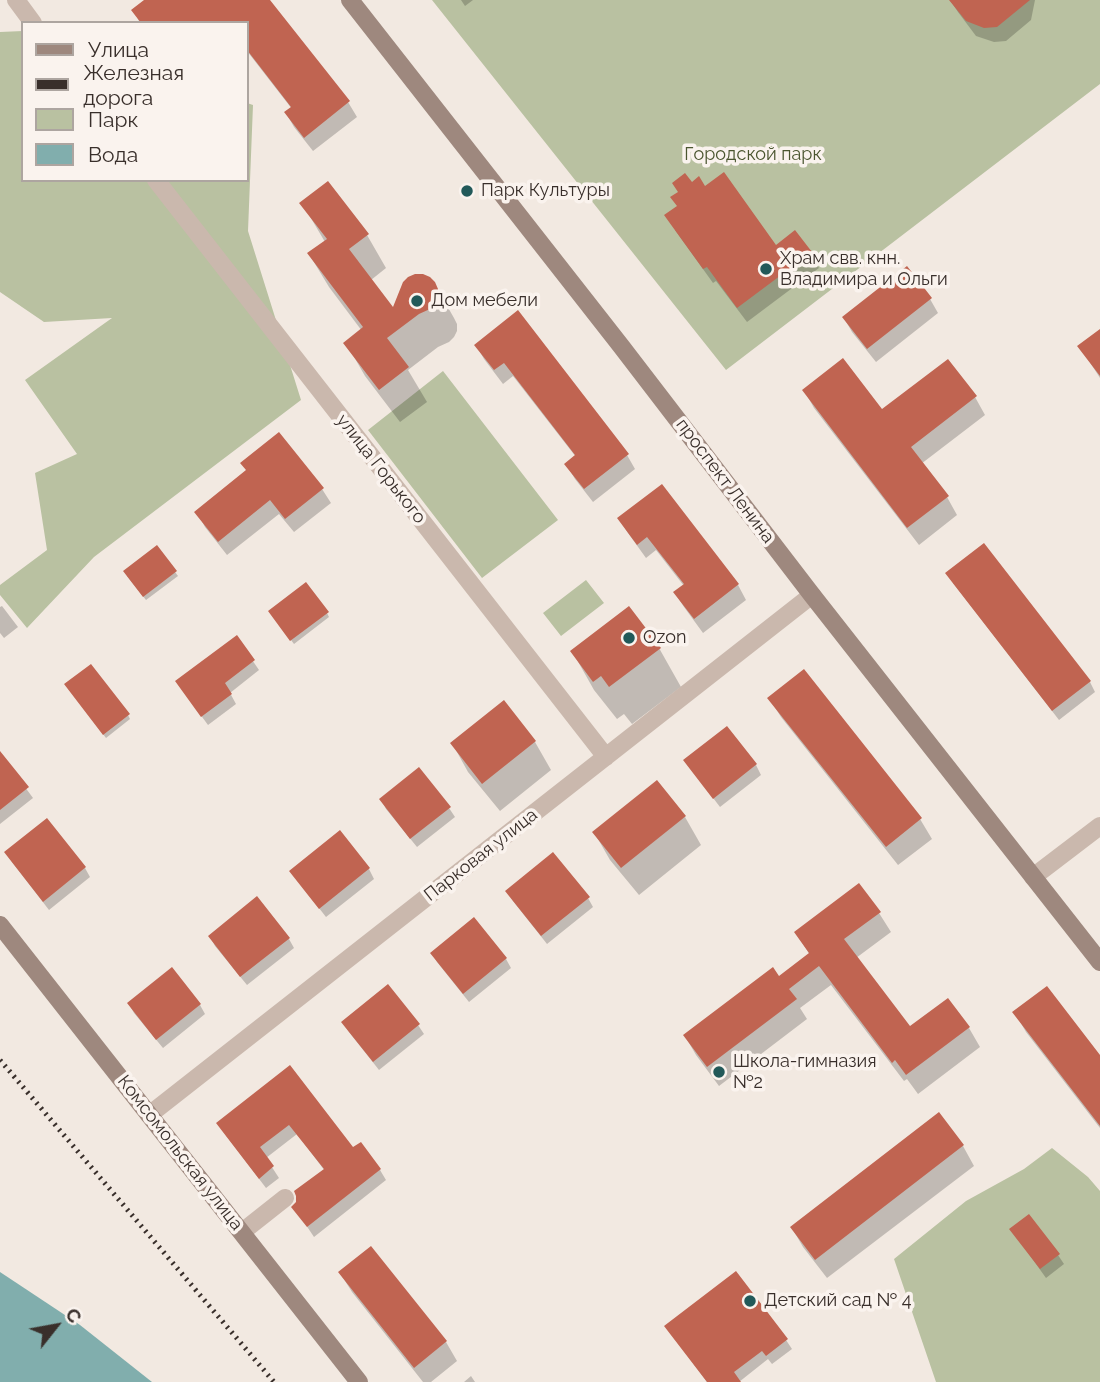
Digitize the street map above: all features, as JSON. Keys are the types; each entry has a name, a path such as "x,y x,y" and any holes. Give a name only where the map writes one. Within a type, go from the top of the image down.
{"main road":[{"name":"проспект Ленина","path":"350,0 1100,962"},
{"name":"Комсомольская улица","path":"0,925 359,1382"}],"street":[{"path":"16,0 32,21"},
{"name":"улица Горького","path":"158,182 606,757"},
{"name":"Парковая улица","path":"149,1115 812,595"},
{"path":"1033,877 1100,826"},
{"path":"242,1232 285,1198"}],"green space":[{"name":"Городской парк","path":"432,0 1100,0 1100,84 726,370"},
{"path":"21,31 21,182 248,182 248,103 253,105 248,231 301,400 94,557 27,628 0,595 0,585 47,550 35,473 77,454 25,380 112,318 44,322 0,292 0,32"},
{"path":"443,371 558,520 482,578 368,430"},
{"path":"586,580 604,603 561,636 543,613"},
{"path":"1052,1148 1088,1177 1100,1191 1100,1382 936,1382 894,1259 966,1201 1024,1169"}],"water":[{"path":"0,1272 80,1325 152,1382 0,1382"}],"building":[{"path":"144,0 270,0 350,101 304,138 284,112 291,107 248,51 248,21 139,21 131,10"},
{"path":"949,0 1030,0 997,27 984,28 966,21"},
{"path":"724,172 776,245 795,230 812,252 737,308 707,267 703,269 664,215 677,206 670,197 678,192 672,183 685,173 692,182 699,176 705,186"},
{"path":"328,181 369,234 349,249 393,307 403,282 415,274 430,277 438,289 436,304 387,338 409,367 379,390 343,343 363,327 307,253 327,239 299,203"},
{"path":"907,266 932,298 867,349 842,317"},
{"path":"518,310 629,454 584,489 564,464 575,455 504,363 494,370 474,345"},
{"path":"1100,329 1100,376 1077,346"},
{"path":"843,358 882,409 948,359 977,396 911,447 949,496 907,528 802,390"},
{"path":"279,432 324,488 285,519 270,500 218,542 194,512 246,470 240,463"},
{"path":"662,484 739,584 694,619 673,592 684,584 647,537 637,545 617,518"},
{"path":"984,543 1091,681 1052,711 945,573"},
{"path":"157,545 177,571 143,597 123,571"},
{"path":"306,582 329,612 290,641 268,611"},
{"path":"629,606 661,648 609,687 601,676 593,682 570,651"},
{"path":"237,635 255,660 225,683 232,694 201,717 175,681"},
{"path":"91,664 130,714 103,735 64,684"},
{"path":"804,669 922,818 886,847 767,698"},
{"path":"504,700 536,741 482,784 450,743"},
{"path":"727,726 757,764 713,799 683,760"},
{"path":"0,751 29,787 0,810"},
{"path":"419,767 451,807 410,839 379,799"},
{"path":"657,780 686,816 621,868 592,832"},
{"path":"47,818 86,867 43,902 4,852"},
{"path":"340,830 370,868 319,909 289,871"},
{"path":"553,852 590,897 541,936 505,891"},
{"path":"859,883 881,912 844,939 910,1026 948,998 970,1027 906,1075 895,1060 892,1063 819,966 789,989 797,999 707,1067 683,1035 773,967 779,976 809,953 794,932"},
{"path":"257,896 290,938 240,977 208,936"},
{"path":"474,917 507,958 463,994 430,953"},
{"path":"172,967 201,1004 156,1040 127,1003"},
{"path":"388,984 420,1024 373,1062 341,1022"},
{"path":"1047,986 1100,1055 1100,1126 1012,1012"},
{"path":"290,1065 353,1147 361,1142 381,1169 307,1227 291,1207 296,1202 294,1191 324,1169 289,1125 260,1147 274,1166 259,1179 216,1123"},
{"path":"939,1112 964,1145 815,1260 790,1227"},
{"path":"1029,1214 1060,1254 1040,1269 1009,1229"},
{"path":"371,1246 447,1341 414,1368 338,1272"},
{"path":"736,1271 788,1339 766,1356 762,1351 734,1372 741,1382 707,1382 664,1326"}],"railway":[{"path":"0,1060 274,1382"}],"place":[{"name":"Парк Культуры","path":"467,191"},
{"name":"Храм свв. кнн. Владимира и Ольги","path":"766,269"},
{"name":"Дом мебели","path":"417,301"},
{"name":"Ozon","path":"629,638"},
{"name":"Школа-гимназия №2","path":"719,1072"},
{"name":"Детский сад № 4","path":"750,1301"}]}
